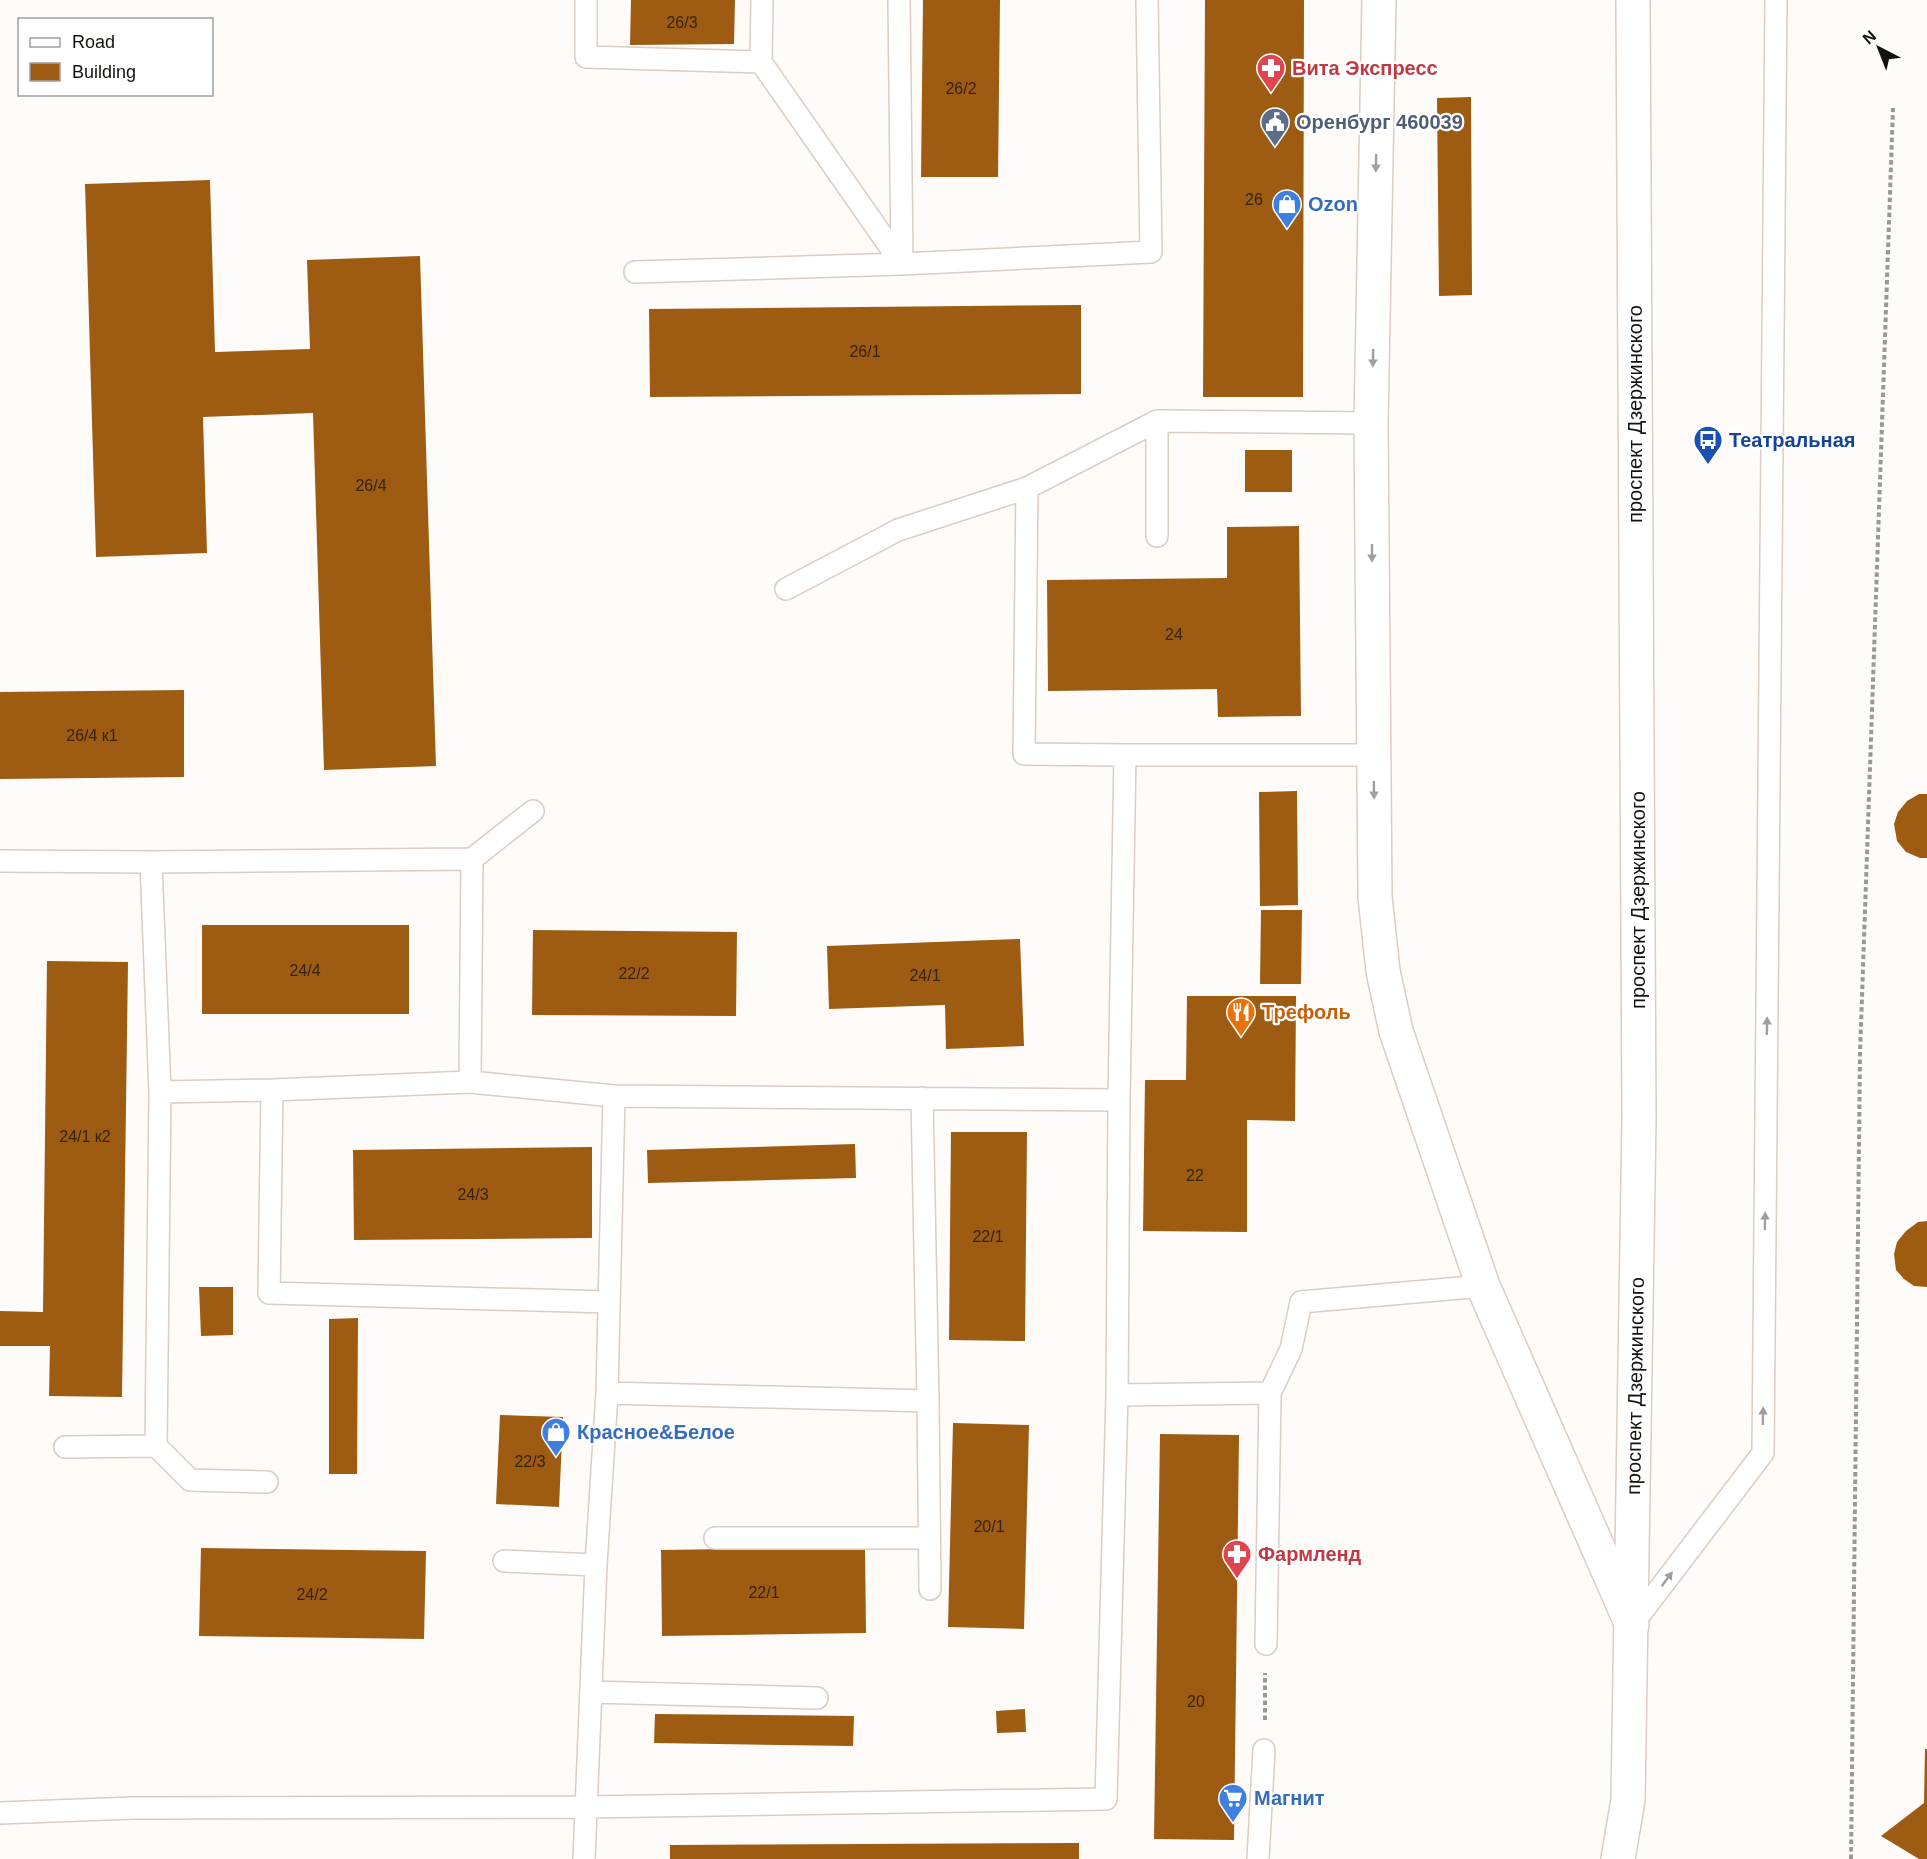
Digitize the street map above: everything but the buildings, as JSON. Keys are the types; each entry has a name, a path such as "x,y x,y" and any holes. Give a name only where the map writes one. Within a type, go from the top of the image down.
{"main road":[{"path":"1379,0 1371,423 1375,897 1383,971 1396,1031 1483,1286 1632,1625"},
{"name":"проспект Дзержинского","path":"1618,1859 1628,1800 1639,1119 1634,0"},
{"name":"проспект Дзержинского","path":"1628,1800 1639,1859"}],"lane":[{"path":"586,0 586,57 761,62"},
{"path":"762,0 761,62 902,264"},
{"path":"899,0 902,264"},
{"path":"635,272 902,264 1150,252 1147,0"},
{"path":"1632,1625 1763,1454 1776,0"},
{"path":"1157,421 1157,536"},
{"path":"786,590 898,530 1027,488 1157,421 1371,423"},
{"path":"1027,488 1024,754 1373,754"},
{"path":"0,1813 145,1808 586,1807 1106,1799 1117,1395 1125,755"},
{"path":"0,861 472,859 533,811"},
{"path":"470,1082 472,859"},
{"path":"151,862 160,1092 156,1446"},
{"path":"160,1092 470,1082 614,1096 1119,1100"},
{"path":"272,1090 269,1293 609,1302"},
{"path":"584,1859 596,1565 607,1393 614,1096"},
{"path":"922,1098 930,1589"},
{"path":"1266,1644 1270,1393 1291,1349 1301,1302 1483,1286"},
{"path":"607,1393 928,1401"},
{"path":"1117,1395 1270,1393"},
{"path":"65,1447 156,1446 190,1480 267,1482"},
{"path":"715,1538 928,1538"},
{"path":"504,1561 596,1565"},
{"path":"591,1692 817,1698"},
{"path":"1258,1859 1264,1750"}],"path":[{"path":"1851,1859 1860,1054 1893,108"},
{"path":"1264,1750 1266,1644"}],"place":[{"name":"Вита Экспресс","path":"1271,94"},
{"name":"Оренбург 460039","path":"1275,148"},
{"name":"Ozon","path":"1287,230"},
{"name":"Театральная","path":"1708,466"},
{"name":"Трефоль","path":"1241,1038"},
{"name":"Красное&Белое","path":"556,1458"},
{"name":"Фармленд","path":"1237,1580"},
{"name":"Магнит","path":"1233,1824"}]}
